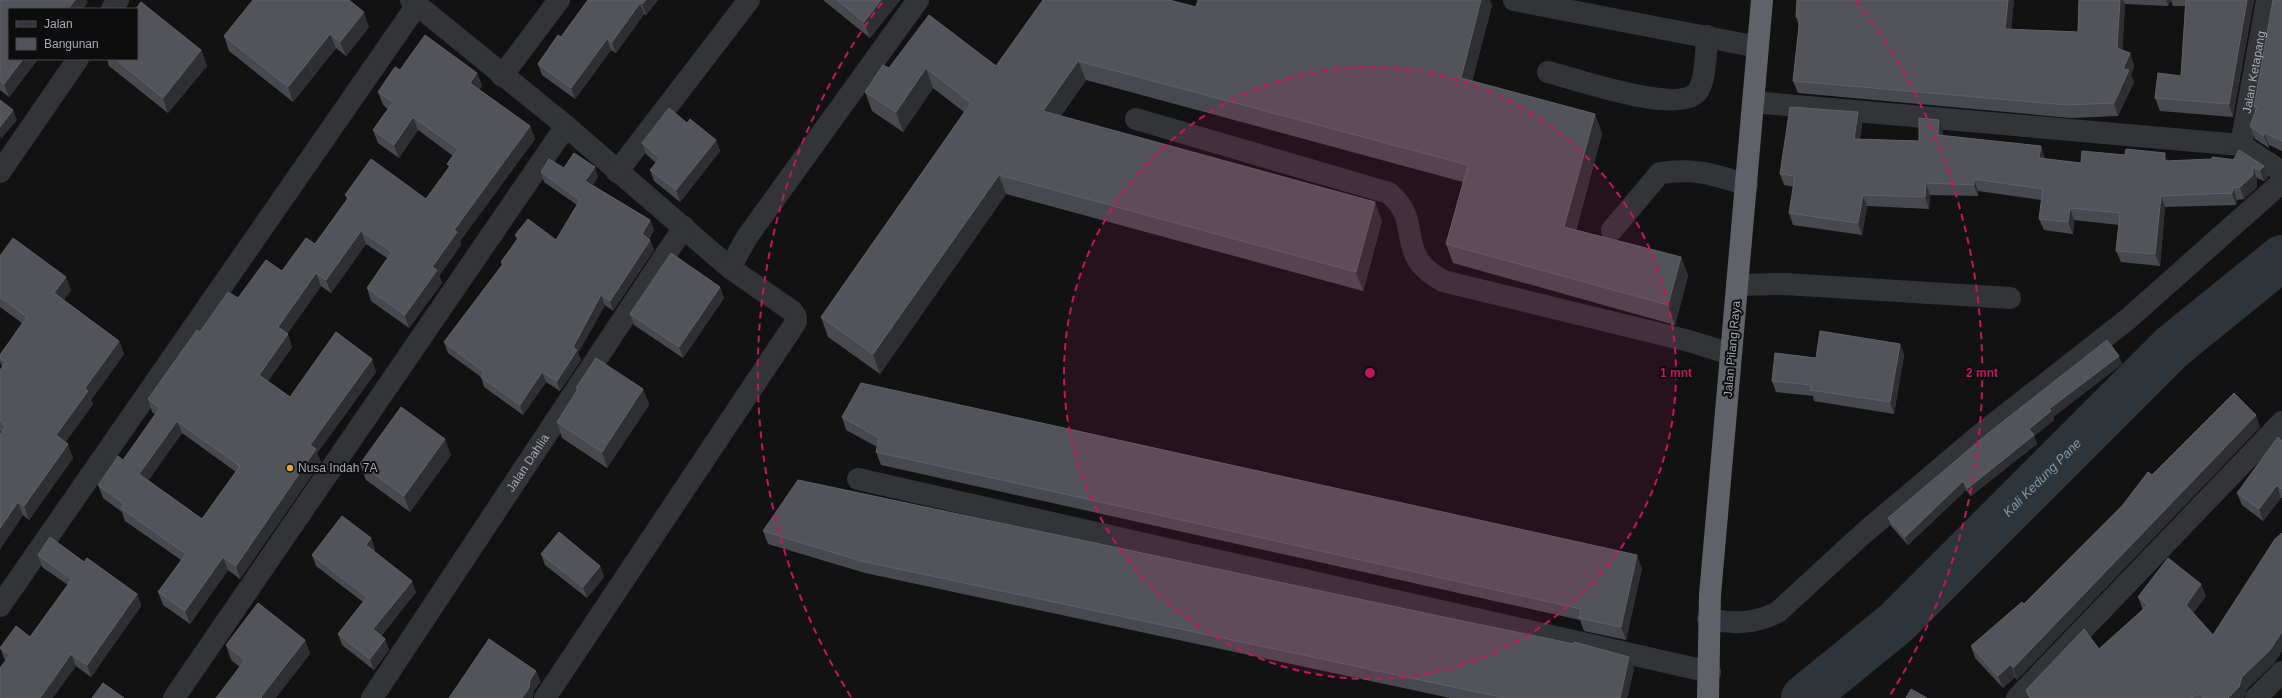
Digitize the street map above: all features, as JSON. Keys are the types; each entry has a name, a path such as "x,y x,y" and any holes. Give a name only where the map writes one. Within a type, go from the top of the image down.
{"highway":[{"name":"Jalan Pilang Raya","path":"1708,698 1710,672 1708,619 1762,0"}],"street":[{"path":"502,76 559,0"},
{"path":"617,172 749,0"},
{"path":"730,268 747,237 918,0"},
{"path":"1514,0 1758,47"},
{"name":"Jalan Ketapang","path":"2241,144 2267,0"},
{"path":"0,606 414,3 502,76 566,126 617,172 684,227 730,268 792,311 796,317 796,322 545,698"},
{"path":"1548,72 1647,98 1669,101 1684,100 1697,93 1703,81 1707,36"},
{"path":"0,172 77,60"},
{"path":"1753,102 2241,144 2282,172"},
{"path":"1136,119 1388,193 1399,203 1406,215 1417,258 1426,270 1443,281 1689,341 1731,354"},
{"path":"174,698 566,126"},
{"path":"1612,230 1660,173 1684,170 1708,172 1746,185"},
{"path":"1708,619 1730,623 1748,623 1764,619 1778,612 1865,532 1981,434 2128,319 2282,182"},
{"name":"Jalan Dahlia","path":"372,698 684,227"},
{"path":"1737,284 1784,284 2010,298"},
{"path":"2016,698 2282,422"},
{"path":"858,479 1710,672"},
{"path":"2256,698 2282,672"}],"building":[{"path":"0,0 75,0 69,8 8,8 8,60 22,60 4,84 0,81"},
{"path":"253,0 349,0 364,12 340,42 330,34 288,87 224,36"},
{"path":"588,0 646,0 642,4 640,3 612,42 607,39 571,88 538,64 558,35 561,37"},
{"path":"837,0 881,0 864,22"},
{"path":"1043,0 1169,0 1196,7 1198,0 1481,0 1461,78 1595,114 1564,227 1681,257 1668,305 1446,244 1468,165 1078,61 1043,111 1375,202 1356,272 999,175 873,354 821,317 971,103 926,68 896,112 865,92 883,65 889,68 929,15 996,66"},
{"path":"1797,0 2008,0 2005,29 2078,32 2079,0 2120,0 2117,48 2130,53 2123,69 2129,70 2114,103 2067,105 1793,81 1800,17 1796,17"},
{"path":"2186,0 2247,0 2229,104 2155,98 2158,73 2181,76"},
{"path":"2273,0 2282,0 2282,141 2264,132 2264,136 2250,126 2257,107 2254,107"},
{"path":"141,2 201,50 163,98 116,60 138,60 138,8 137,8"},
{"path":"425,35 477,73 470,83 530,126 454,230 457,232 432,267 437,270 405,315 367,288 392,252 361,231 326,280 316,273 278,327 288,334 259,375 290,397 336,332 372,359 310,445 316,449 236,566 223,557 185,611 158,592 186,554 121,508 124,504 98,485 118,456 123,460 160,408 148,399 197,330 200,332 228,292 238,298 266,260 282,271 306,238 315,244 349,197 345,195 371,159 426,199 450,166 447,164 458,149 413,117 394,145 373,130 393,102 378,92 395,67 400,70","holes":["177,421 240,466 202,519 139,474"]},
{"path":"0,100 13,110 0,127"},
{"path":"1790,107 1858,112 1854,139 1919,141 1919,118 1939,120 1938,135 2041,146 2039,158 2081,163 2082,151 2125,155 2126,149 2165,153 2164,161 2212,159 2212,157 2237,160 2234,159 2239,150 2264,166 2260,170 2252,167 2253,175 2240,187 2233,188 2232,193 2161,196 2155,254 2116,251 2120,213 2070,208 2068,222 2039,219 2043,189 1974,179 1974,185 1926,183 1925,197 1863,195 1858,223 1789,213 1795,176 1780,174"},
{"path":"669,108 687,123 690,119 716,140 676,190 650,170 660,158 642,143"},
{"path":"574,153 595,167 585,181 650,220 642,234 650,240 610,301 601,295 573,347 577,350 557,381 542,372 520,405 481,377 484,372 444,342 503,264 501,262 519,237 515,235 528,219 556,240 580,200 541,172 549,159 564,168"},
{"path":"13,238 66,277 54,293 119,341 85,388 88,391 56,435 68,444 24,506 18,502 0,528 0,434 6,426 0,421 0,370 6,362 0,358 0,355 27,317 0,297 0,256"},
{"path":"671,253 720,287 679,347 630,314"},
{"path":"1820,331 1900,344 1890,402 1810,390 1811,385 1772,381 1775,353 1816,358"},
{"path":"2107,340 2119,356 2049,409 2051,411 2029,429 2034,435 1968,488 1963,481 1905,537 1888,518 1986,435"},
{"path":"596,358 643,389 602,452 557,422 578,389 576,388"},
{"path":"861,383 1637,555 1621,627 1579,618 1581,609 876,452 879,438 842,417"},
{"path":"2234,393 2256,415 2013,668 2011,664 1998,676 1971,646 2022,602 2024,604 2122,506 2148,472 2152,475"},
{"path":"401,407 445,439 404,496 360,464"},
{"path":"2278,437 2282,441 2282,489 2277,485 2259,509 2237,493"},
{"path":"798,480 1439,616 1574,644 1574,642 1629,657 1620,698 1505,698 861,561 763,531"},
{"path":"342,516 371,538 366,545 412,581 373,629 385,639 370,659 338,634 367,597 312,555"},
{"path":"559,532 600,566 583,587 541,554"},
{"path":"2282,533 2282,632 2270,650 2242,677 2239,687 2228,698 2203,698 2200,694 2190,698 2030,698 2026,690 2084,629 2099,649 2148,605 2138,597 2168,558 2201,584 2186,605 2213,635 2275,539"},
{"path":"50,537 84,562 87,558 137,594 87,665 71,654 40,698 0,698 0,668 10,655 0,648 16,626 30,637 72,579 38,555"},
{"path":"258,603 305,640 261,697 262,698 216,698 245,660 226,645"},
{"path":"489,639 536,671 530,680 529,688 522,698 449,698"},
{"path":"103,683 124,698 92,698"},
{"path":"1911,689 1927,698 1906,698"}],"waterway":[{"name":"Kali Kedung Pane","path":"1804,698 1897,622 2172,347 2282,258"}],"place":[{"name":"Nusa Indah 7A","path":"290,468"}]}
